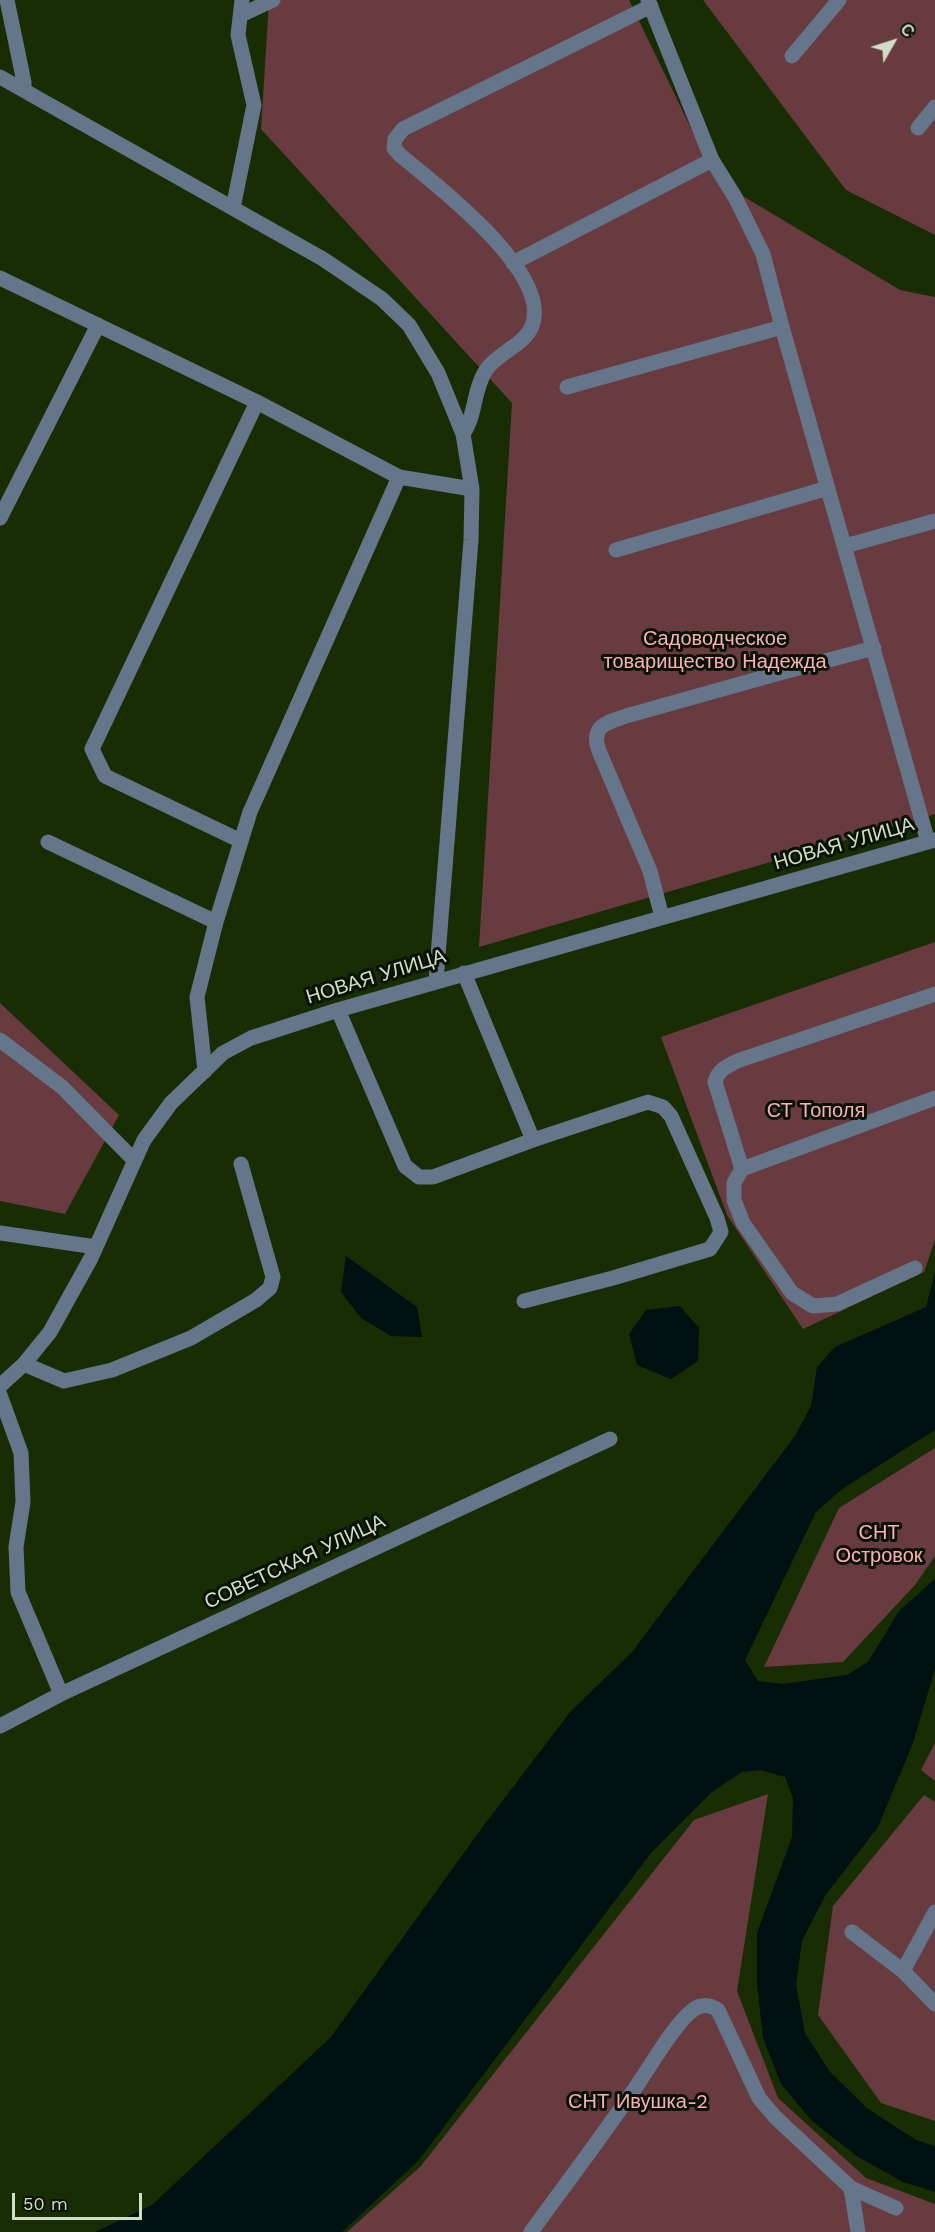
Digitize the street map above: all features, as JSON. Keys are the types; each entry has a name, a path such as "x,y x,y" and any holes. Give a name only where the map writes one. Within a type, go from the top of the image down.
{"street":[{"path":"7,0 24,90"},
{"path":"233,208 254,105 238,35 242,8 273,0"},
{"path":"792,56 838,0"},
{"path":"462,434 471,415 477,385 495,358 521,340 532,325 534,303 528,286 513,263 476,219 400,155 394,148 395,140 403,129 650,3 712,160 735,197 763,254 874,648 932,841"},
{"path":"0,77 323,259 382,299 409,325 438,373 462,434 472,489 471,540 436,981"},
{"path":"918,128 935,107"},
{"path":"513,263 712,160"},
{"path":"0,278 257,402 399,477 472,489"},
{"path":"0,518 98,325"},
{"path":"567,387 782,327"},
{"path":"241,841 105,776 92,749 257,402"},
{"path":"204,1071 196,997 216,922 250,812 399,477"},
{"path":"616,550 828,488"},
{"path":"845,546 935,521"},
{"path":"662,917 650,871 598,751 595,740 598,730 608,722 626,716 874,648"},
{"name":"НОВАЯ УЛИЦА","path":"0,1386 24,1364 50,1332 96,1247 144,1140 171,1103 223,1053 251,1038 338,1010 932,841"},
{"path":"48,842 216,922"},
{"path":"464,973 533,1140"},
{"path":"742,1169 715,1082 717,1074 737,1061 935,994"},
{"path":"338,1010 405,1166 419,1177 433,1177 533,1140 648,1102 663,1107 671,1116 717,1218 721,1232 710,1249 614,1278 524,1301"},
{"path":"0,1040 62,1087 134,1160"},
{"path":"915,1268 837,1304 813,1306 792,1293 743,1223 734,1200 734,1183 742,1169 935,1098"},
{"path":"24,1364 64,1381 112,1370 190,1338 256,1300 270,1288 273,1277 242,1164"},
{"path":"0,1233 96,1247"},
{"path":"0,1395 21,1453 23,1502 16,1547 18,1592 61,1694"},
{"name":"СОВЕТСКАЯ УЛИЦА","path":"0,1726 61,1694 610,1439"},
{"path":"903,1971 935,1912"},
{"path":"852,1932 903,1971 935,2004"},
{"path":"531,2232 677,2027 693,2010 703,2005 713,2006 718,2010 759,2098 775,2117 851,2188 896,2208"},
{"path":"851,2188 858,2232"}],"green space":[{"name":"Садоводческое товарищество Надежда","path":"269,0 629,0 716,180 900,290 935,297 935,814 479,947 512,403 261,129"},
{"path":"703,0 935,0 935,235 846,190"},
{"name":"СТ Тополя","path":"935,942 935,1240 924,1272 803,1329 727,1215 661,1037"},
{"path":"0,1003 119,1115 65,1214 0,1201"},
{"name":"СНТ Островок","path":"935,1448 935,1556 915,1585 843,1662 764,1667 839,1508"},
{"path":"935,1743 935,1781 921,1770"},
{"name":"СНТ Ивушка-2","path":"768,1794 737,1991 778,2098 866,2178 935,2204 935,2232 347,2232 420,2167 694,1820"},
{"path":"924,1795 935,1802 935,2121 881,2103 818,2015 833,1906"}],"shaded area":[{"path":"346,1256 417,1307 422,1337 391,1336 361,1318 341,1292"},
{"path":"935,1272 935,1430 842,1489 816,1512 745,1660 758,1681 782,1684 847,1675 868,1662 899,1611 935,1579 935,1669 913,1743 878,1827 825,1896 802,1941 796,1985 805,2033 830,2072 868,2109 916,2140 935,2146 935,2192 903,2182 858,2157 812,2121 781,2084 763,2038 757,1984 757,1933 792,1837 793,1799 785,1777 760,1770 742,1772 712,1792 651,1853 418,2161 342,2232 95,2232 152,2205 331,2037 484,1825 571,1711 632,1652 795,1436 811,1406 817,1367 835,1347 926,1307"},
{"path":"680,1306 699,1328 698,1361 671,1379 637,1365 629,1334 646,1310"}]}
